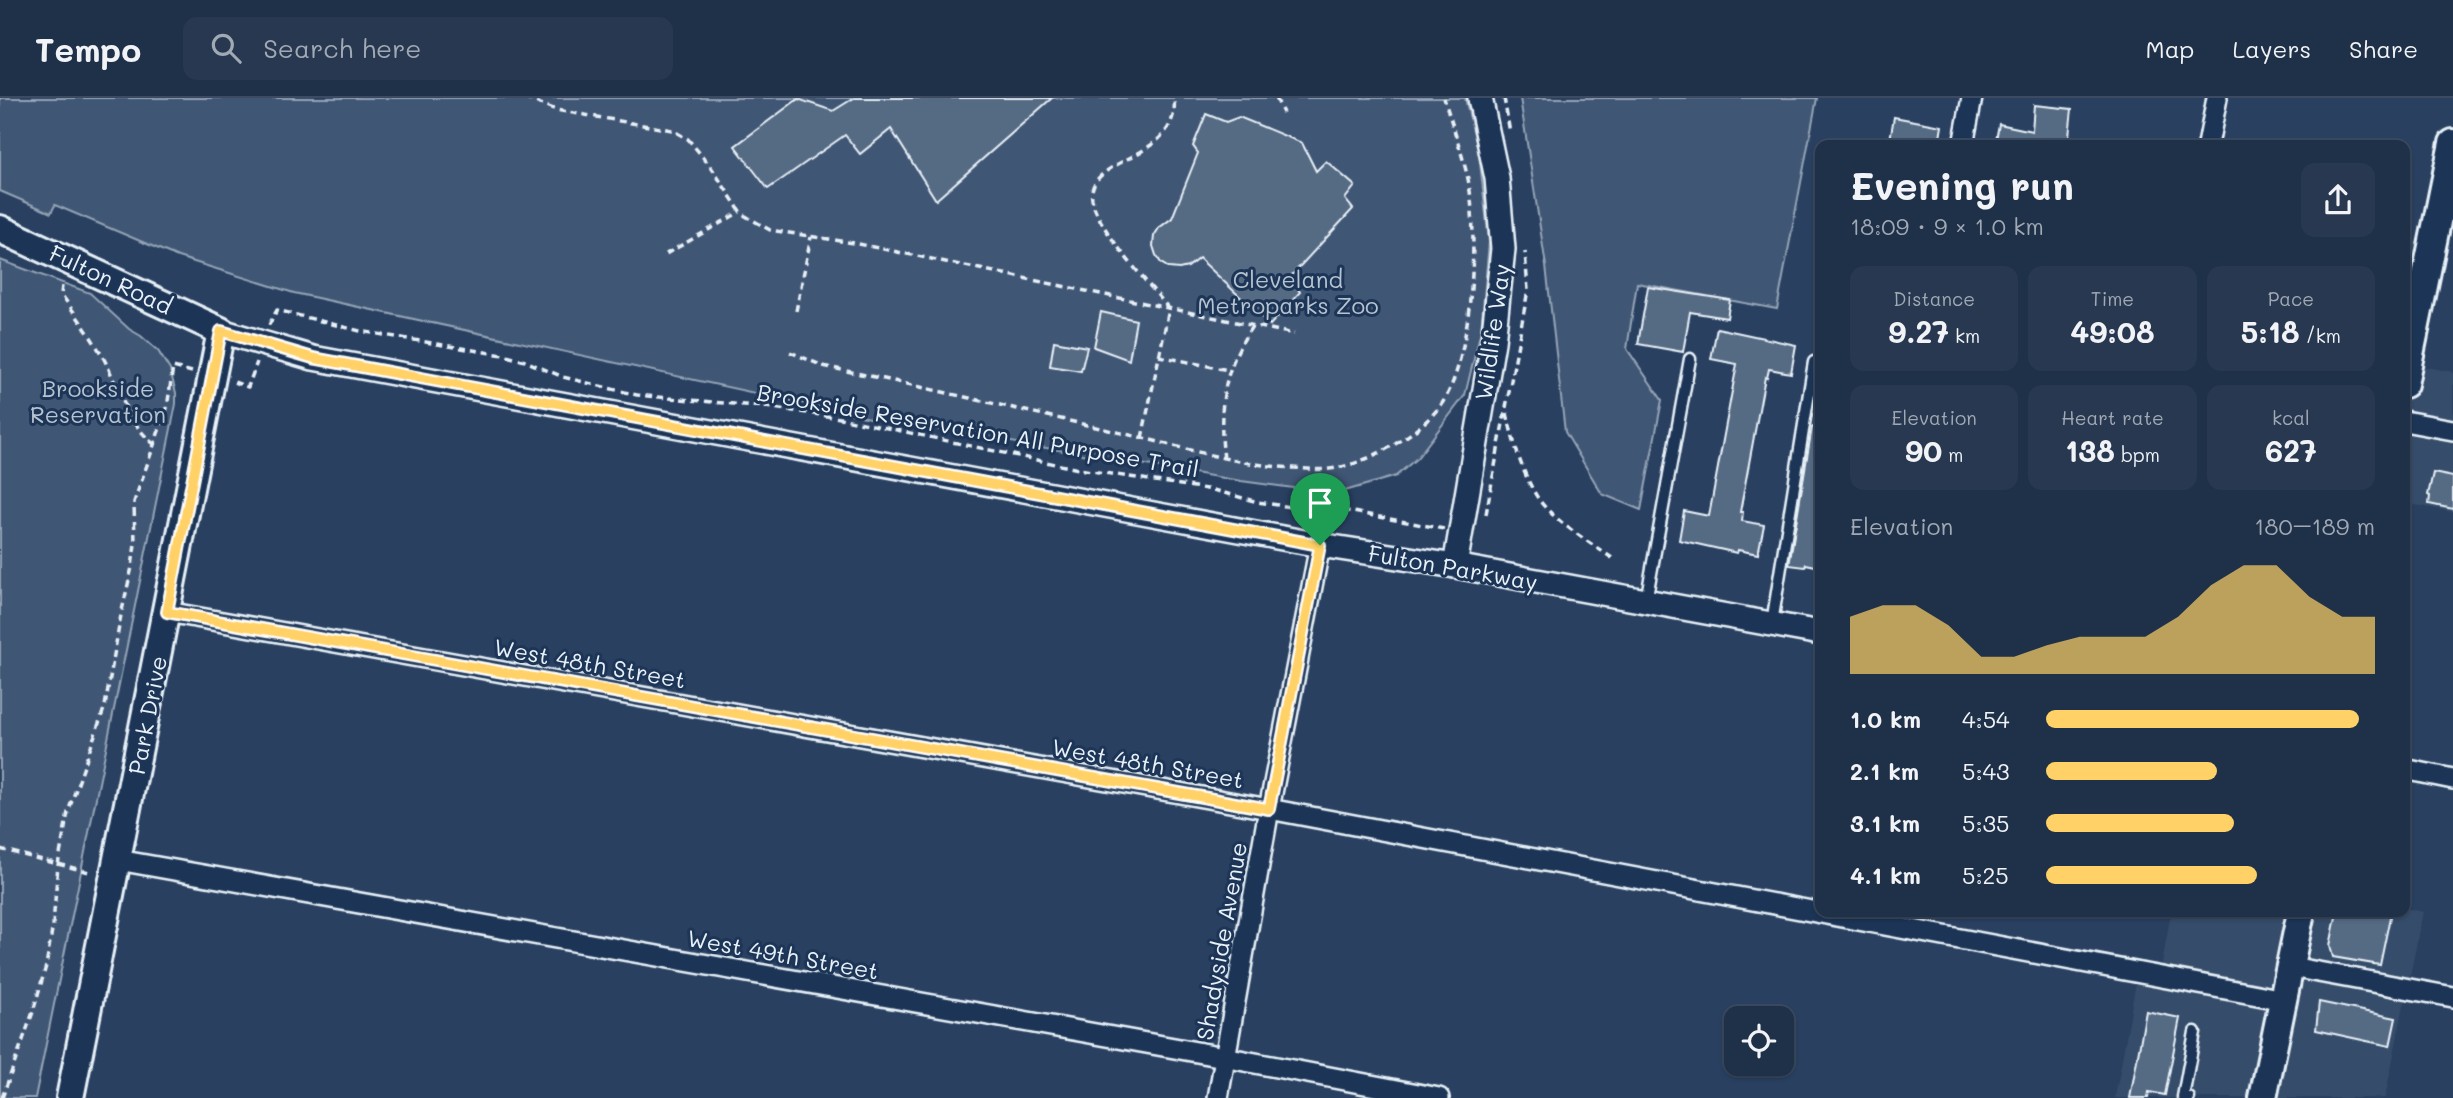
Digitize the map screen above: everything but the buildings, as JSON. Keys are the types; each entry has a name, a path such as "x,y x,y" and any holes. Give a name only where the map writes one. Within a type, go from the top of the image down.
{"main road":[{"path":"2410,344 2419,285 2453,143"},
{"name":"Fulton Road","path":"0,229 221,331"},
{"name":"Park Drive","path":"70,1098 221,331"},
{"path":"2263,1098 2300,917"}],"street":[{"name":"Wildlife Way","path":"1455,566 1493,342 1503,249 1497,178 1480,98"},
{"path":"1964,140 1972,98"},
{"path":"2209,140 2217,98"},
{"name":"Fulton Parkway","path":"221,331 313,358 1320,545 1455,566 1815,632"},
{"path":"2410,422 2453,430"},
{"name":"Shadyside Avenue","path":"1218,1098 1269,809 1320,545"},
{"name":"West 48th Street","path":"167,612 1269,809 1815,912"},
{"path":"2410,770 2453,779"},
{"name":"West 49th Street","path":"118,860 1225,1057 1439,1098"},
{"name":"West 48th Street","path":"1843,917 2284,1000"},
{"path":"2291,967 2453,997"}],"lane":[{"path":"1646,601 1690,359"},
{"path":"1772,624 1814,362"},
{"path":"2189,1098 2183,1097 2195,1032"}],"path":[{"path":"525,98 556,110 673,130 688,139 711,167 740,212 770,230 1294,334"},
{"path":"1169,309 1104,227 1092,197 1095,184 1104,172 1159,141 1171,125 1174,98"},
{"path":"1276,98 1283,113"},
{"path":"790,352 823,366 1224,459 1269,467 1336,468 1359,461 1395,444 1425,423 1441,404 1452,383 1463,346 1472,280 1473,245 1468,181 1444,98"},
{"path":"666,254 740,212"},
{"path":"796,311 811,237"},
{"path":"62,286 61,294 103,359 139,432 154,443"},
{"path":"1142,438 1169,309"},
{"name":"Brookside Reservation All Purpose Trail","path":"270,323 277,310 360,331 503,355 563,377 637,395 766,407 840,418 1079,469 1201,488 1258,502 1297,508 1342,510 1443,528"},
{"path":"1224,459 1221,409 1228,370 1238,346 1253,325"},
{"path":"1159,356 1228,370"},
{"path":"2,1098 33,1012 46,966 58,865 68,812 105,706 132,567 135,544 134,502 167,408 173,367"},
{"path":"239,383 248,387 253,371"},
{"path":"1506,410 1514,446 1537,497 1565,525 1612,558"},
{"path":"0,849 94,873"}],"shaded area":[{"path":"2410,291 2430,295 2416,365 2453,372 2453,512 2410,504"},
{"path":"2410,909 2423,912 2385,1098 2115,1098 2137,977 2159,981 2170,917 2410,917"}],"green space":[{"name":"Cleveland Metroparks Zoo","path":"0,98 1465,98 1479,154 1489,242 1481,330 1465,395 1417,458 1396,476 1345,491 1316,491 1241,481 870,418 294,293 178,257 55,205 51,213 0,191"},
{"path":"1520,98 1817,98 1777,309 1637,283 1627,349 1662,400 1641,510 1602,494 1565,432 1546,266"},
{"name":"Brookside Reservation","path":"0,260 90,293 158,351 170,370 176,393 176,404 35,1098 0,1098"}],"route":[{"path":"221,331 313,358 1320,545 1269,809 167,612 221,331"}]}
